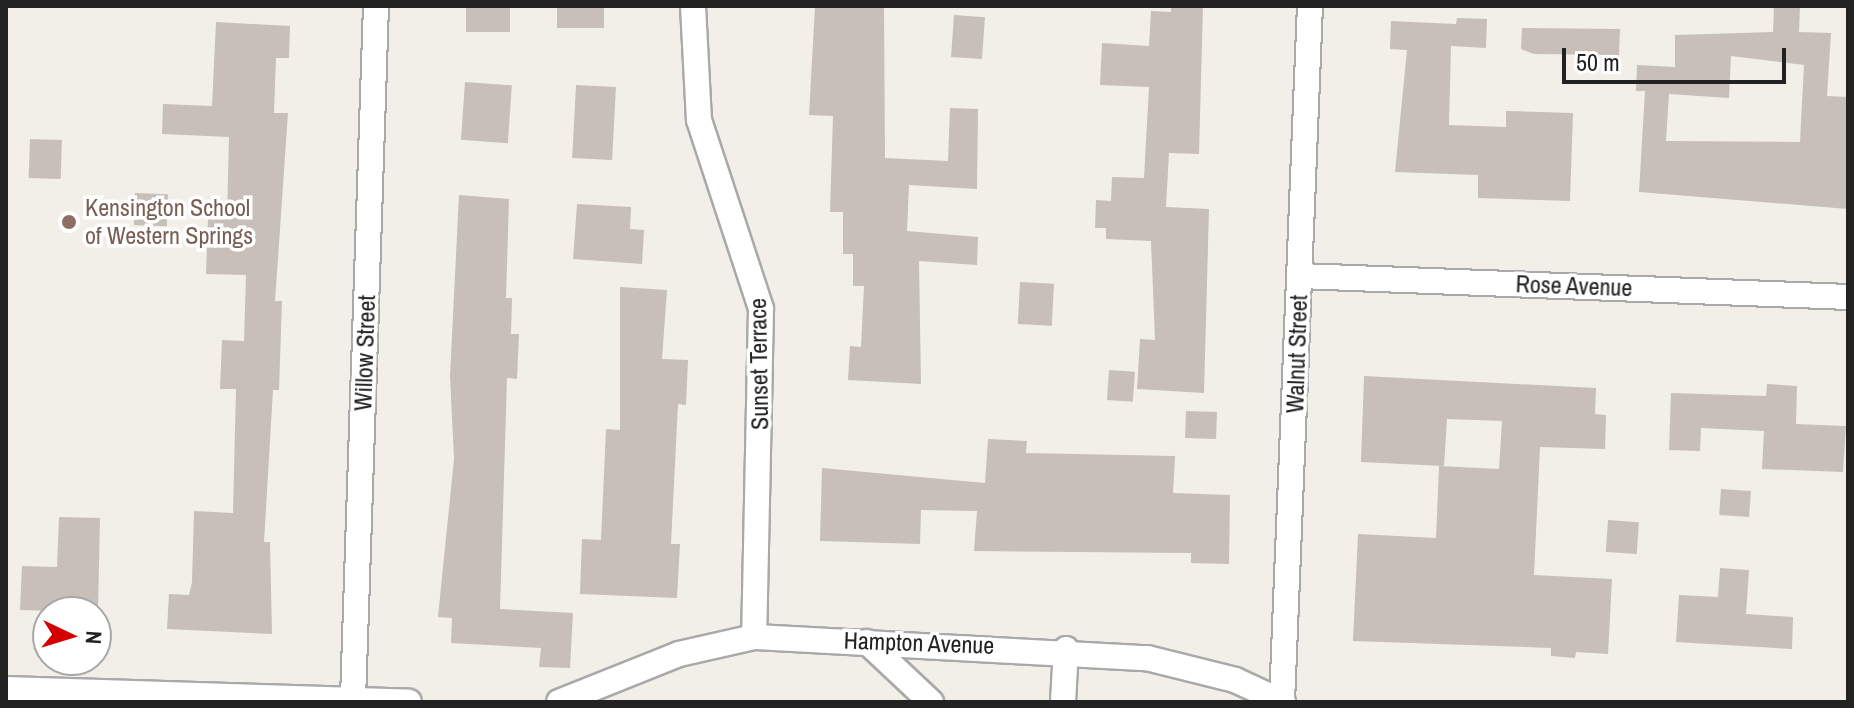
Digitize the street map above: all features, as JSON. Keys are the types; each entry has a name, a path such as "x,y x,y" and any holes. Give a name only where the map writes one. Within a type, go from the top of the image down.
{"street":[{"name":"Willow Street","path":"353,699 376,6"},
{"name":"Sunset Terrace","path":"693,6 699,120 761,309 754,637"},
{"name":"Walnut Street","path":"1283,702 1310,6"},
{"name":"Rose Avenue","path":"1300,276 1848,297"},
{"name":"Hampton Avenue","path":"559,702 618,674 754,637 1066,649 1199,670 1283,702"},
{"path":"867,642 931,702"},
{"path":"1063,702 1066,649"},
{"path":"6,689 409,702"}],"building":[{"path":"466,6 510,6 510,32 466,32"},
{"path":"557,6 604,6 604,28 557,28"},
{"path":"815,6 884,6 885,158 948,161 950,108 978,109 977,189 909,185 907,231 978,237 977,265 919,261 921,384 848,380 850,346 861,347 864,286 853,286 853,254 843,254 843,212 830,212 833,116 809,115"},
{"path":"1171,6 1203,6 1199,154 1169,153 1166,207 1209,209 1204,393 1137,389 1140,339 1155,340 1151,241 1106,239 1106,228 1095,228 1096,200 1111,201 1112,177 1144,178 1149,87 1100,85 1102,43 1149,46 1151,11 1171,12"},
{"path":"1774,6 1800,6 1799,32 1831,33 1827,96 1848,97 1848,209 1639,192 1645,91 1636,91 1637,65 1675,67 1675,35 1773,32","holes":["1731,56 1804,65 1800,142 1666,141 1669,94 1729,98"]},
{"path":"954,15 985,17 982,59 951,57"},
{"path":"1457,18 1487,19 1486,48 1451,46 1449,125 1506,127 1506,111 1573,113 1570,201 1478,198 1478,175 1395,172 1407,50 1390,49 1391,21 1456,24"},
{"path":"216,22 290,26 289,58 276,58 274,113 288,113 275,301 282,301 279,390 273,390 264,542 270,542 272,634 167,629 169,594 189,595 192,582 194,511 233,513 236,389 220,389 222,340 244,341 246,275 206,274 208,217 227,218 229,137 162,134 163,104 212,106"},
{"path":"1522,28 1620,29 1619,55 1534,54 1521,49"},
{"path":"465,82 512,85 508,143 461,140"},
{"path":"576,85 616,87 612,160 572,158"},
{"path":"30,139 62,140 61,179 29,178"},
{"path":"135,193 168,194 167,226 134,225"},
{"path":"459,195 509,199 506,298 512,298 511,334 519,334 517,379 507,378 500,609 573,613 570,668 539,667 541,648 451,643 452,618 438,617 454,459 450,376"},
{"path":"577,204 631,207 630,229 644,230 642,264 573,259"},
{"path":"1020,282 1054,284 1052,326 1018,324"},
{"path":"620,287 667,290 662,359 688,360 686,405 678,404 671,544 680,544 677,598 580,594 582,539 601,540 606,429 620,430"},
{"path":"1109,370 1135,372 1133,402 1107,400"},
{"path":"1364,376 1596,388 1595,414 1606,415 1605,449 1540,447 1534,575 1612,579 1608,654 1576,652 1575,658 1551,656 1551,648 1353,641 1358,534 1436,538 1439,466 1499,469 1502,421 1447,419 1444,466 1361,462"},
{"path":"1767,384 1797,386 1796,424 1846,426 1843,472 1762,469 1764,431 1701,428 1700,451 1669,450 1671,393 1766,396"},
{"path":"1186,411 1217,412 1216,439 1185,438"},
{"path":"988,439 1027,441 1026,453 1175,456 1173,493 1230,495 1229,564 1191,563 1191,553 974,551 977,511 921,510 920,544 820,541 822,468 985,483"},
{"path":"1721,489 1751,491 1749,517 1719,515"},
{"path":"59,517 100,518 98,596 32,596 32,610 20,610 22,566 57,567"},
{"path":"1608,520 1639,522 1637,554 1606,552"},
{"path":"1720,568 1749,570 1746,614 1793,617 1792,649 1676,642 1679,595 1718,597"}],"place":[{"name":"Kensington School of Western Springs","path":"69,222"}]}
